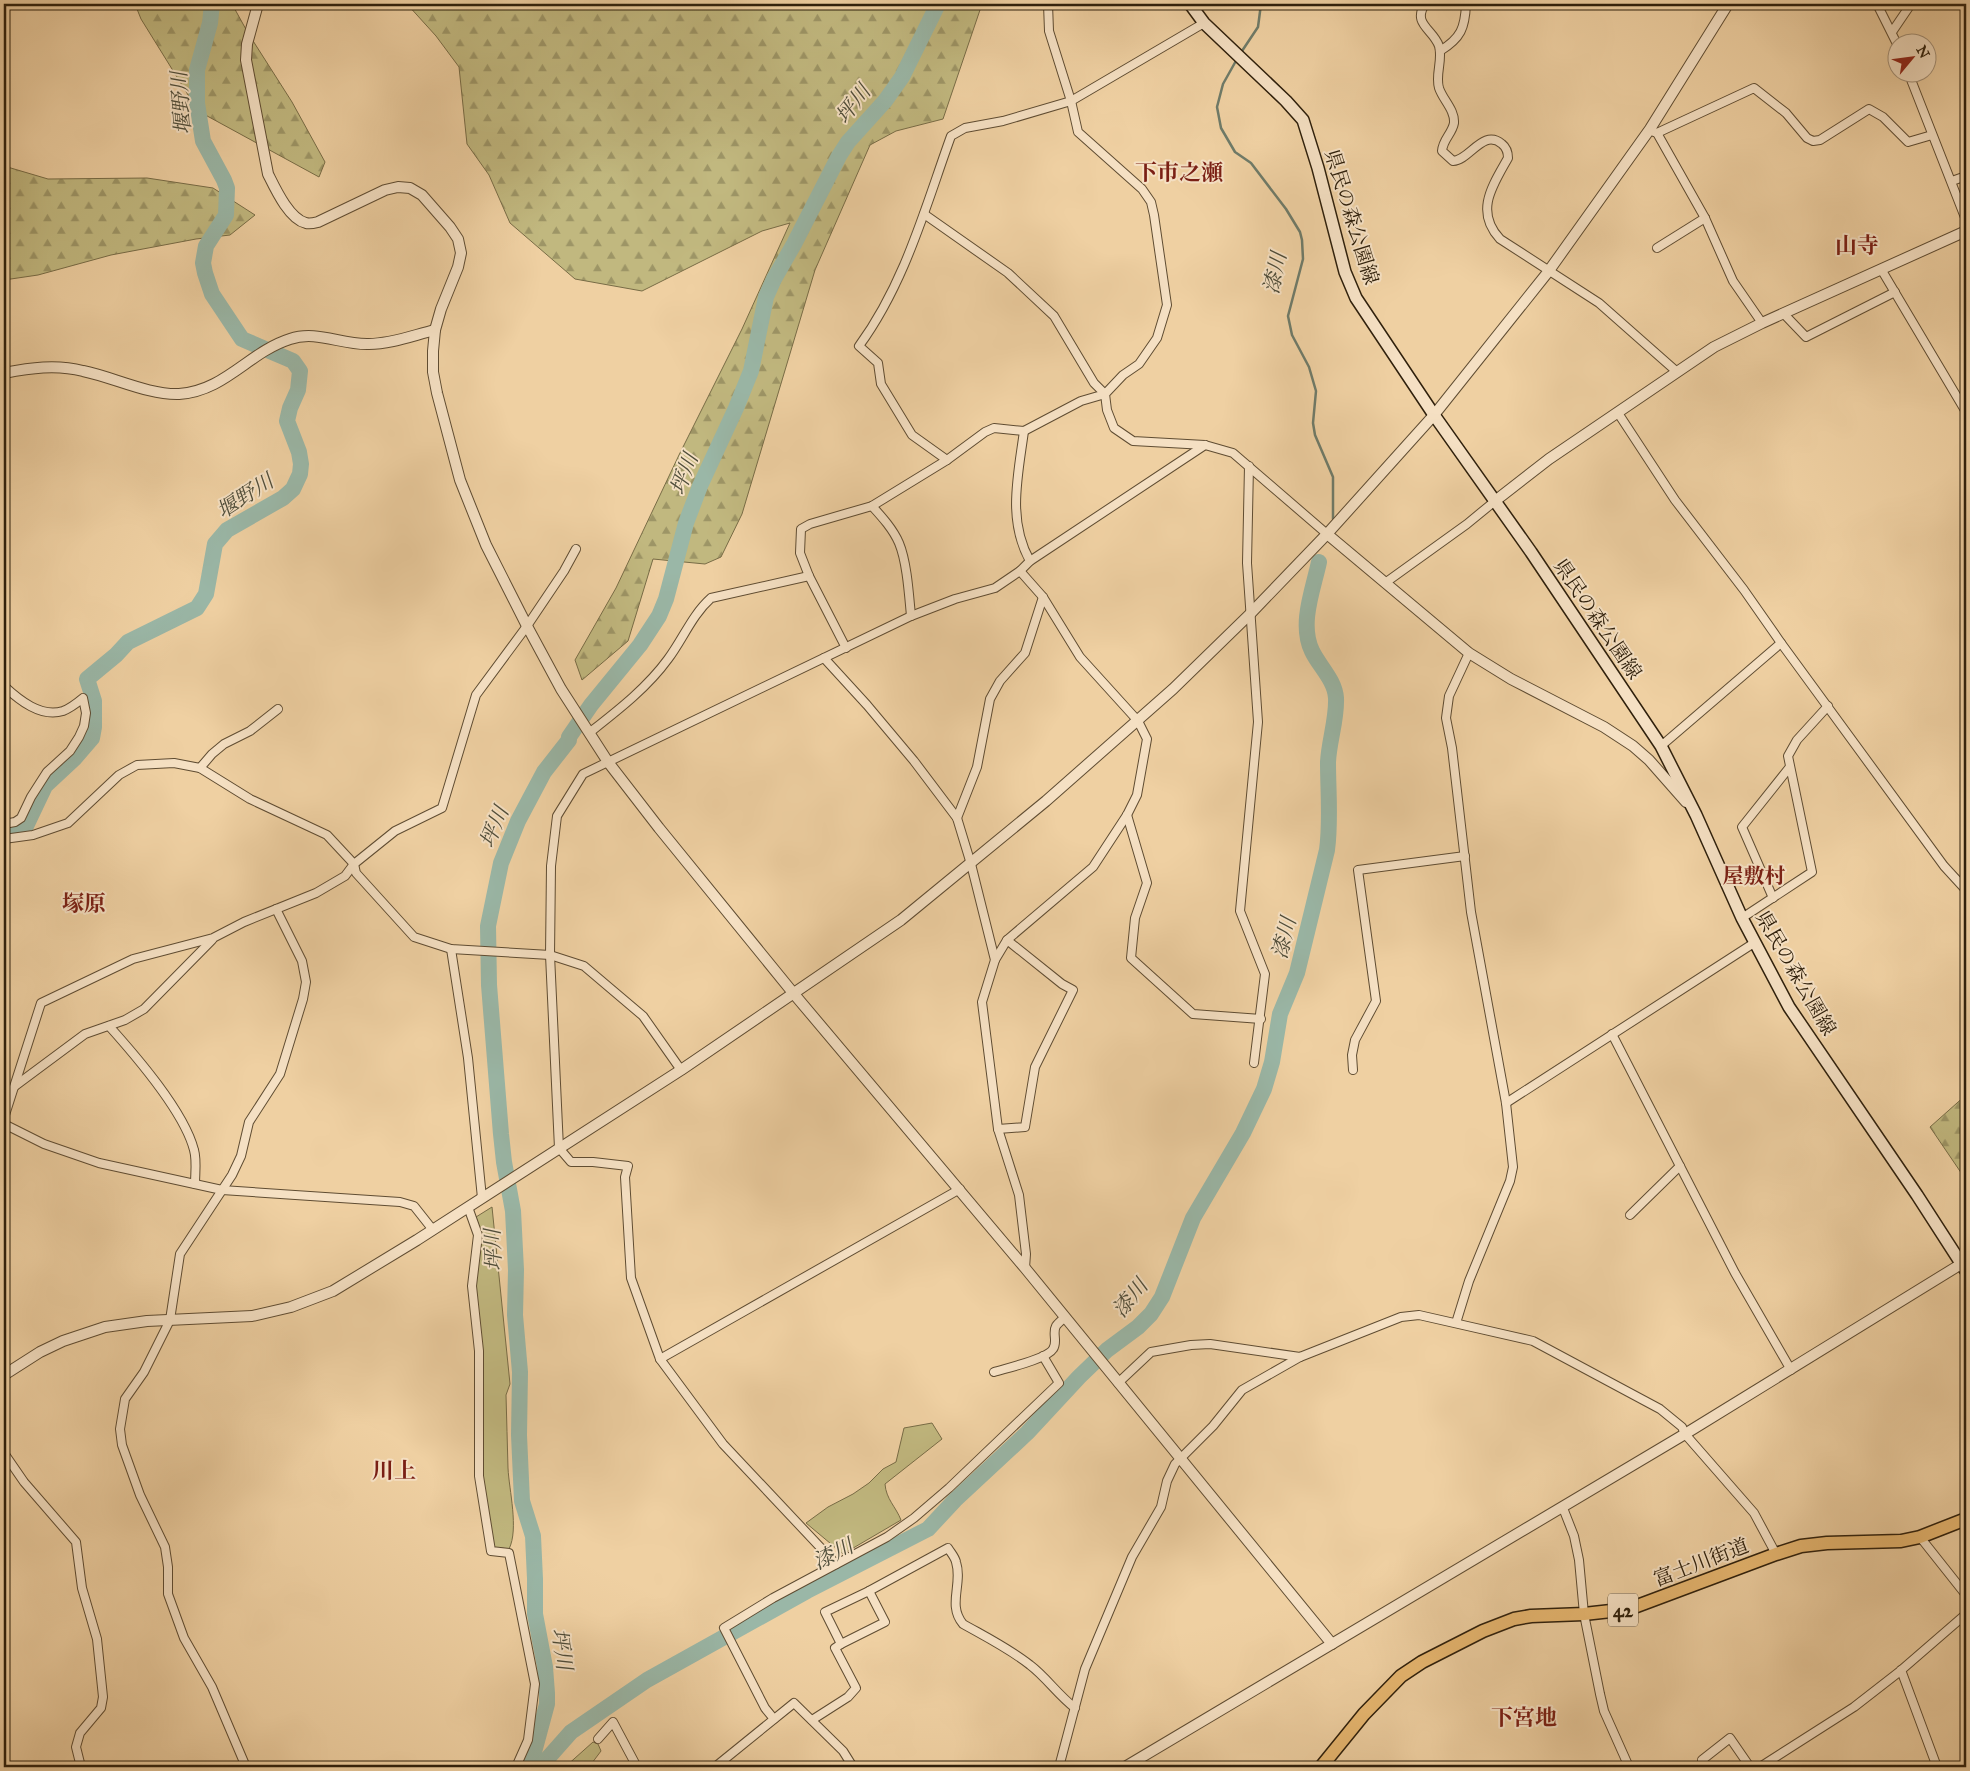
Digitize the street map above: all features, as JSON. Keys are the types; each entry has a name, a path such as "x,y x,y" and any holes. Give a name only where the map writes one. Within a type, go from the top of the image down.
{"main road":[{"name":"県民の森公園線","path":"1190,4 1204,23 1303,120 1346,272 1356,298 1661,746 1696,815 1754,943 1789,1007 1965,1266"},
{"name":"富士川街道","path":"1321,1767 1364,1714 1387,1688 1401,1676 1422,1662 1472,1636 1514,1619 1531,1616 1584,1614 1629,1609 1801,1546 1827,1543 1901,1541 1920,1537 1966,1519"}],"street":[{"path":"258,4 246,44 246,60 268,174 277,191 296,218 306,223 318,222 385,190 398,187 410,188 422,195 458,239 461,253 458,267 441,309 436,330 433,372 460,480 486,545 527,626 561,689 589,733 608,762 659,828 794,994 960,1189 1332,1644"},
{"path":"846,648 809,576 800,553 800,529 810,524 872,506 947,460 985,432 994,428 1024,432 1081,401 1105,394 1122,375 1139,364 1157,338 1167,305 1151,202 1142,190 1078,132 1071,101 1049,31 1048,4"},
{"path":"1425,4 1420,21 1437,41 1441,61 1437,77 1454,122 1452,130 1442,142 1442,151 1446,157 1453,161 1463,158 1482,141 1496,140 1508,153 1508,158 1488,195 1487,214 1491,226 1500,239 1548,272 1599,303 1676,371"},
{"path":"1440,51 1454,43 1460,33 1465,20 1466,4"},
{"path":"4,1375 40,1352 105,1327 147,1321 252,1316 291,1307 333,1291 433,1230 681,1070 901,920 971,864 1138,721 1250,614 1327,534 1434,415 1548,272 1654,131 1728,4"},
{"path":"1877,4 1892,32 1911,4"},
{"path":"947,460 912,436 881,384 878,363 859,346 892,294 924,214 951,136 965,128 1003,121 1071,101 1204,23"},
{"path":"1912,82 1966,220"},
{"path":"1654,131 1754,88 1786,113 1807,138 1812,141 1820,140 1869,109 1883,118 1908,142 1932,135"},
{"path":"1654,131 1705,218 1733,281 1762,323"},
{"path":"1952,181 1966,176"},
{"path":"924,214 1008,273 1054,316 1094,383 1105,394 1106,410 1114,428 1133,441 1205,445 1233,453 1384,583 1470,653 1511,679 1604,727 1633,746 1649,760 1696,815"},
{"path":"1657,248 1705,218"},
{"path":"1384,583 1467,524 1549,459 1714,347 1783,313 1966,231"},
{"path":"1881,268 1966,412"},
{"path":"1783,313 1806,337 1895,292"},
{"path":"4,373 31,368 55,367 82,370 162,393 177,394 193,392 229,377 260,354 278,343 292,338 318,336 354,344 370,344 436,330"},
{"path":"1618,413 1675,500 1738,582 1944,866 1966,890"},
{"path":"1024,432 1014,504 1023,548 1030,561"},
{"path":"836,1564 722,1444 660,1359 631,1278 625,1177 628,1166 593,1162 571,1162 559,1148 550,954 551,866 557,816 583,774 911,616 955,599 995,588 1020,571 1030,561 1205,445"},
{"path":"1249,466 1247,563 1258,722 1240,912 1265,974 1261,1019 1254,1062"},
{"path":"872,506 887,523 900,544 907,579 911,616"},
{"path":"4,1118 40,1003 133,959 213,938 244,922 316,893 345,876 354,864 395,831 442,808 476,695 527,626 564,571 576,549"},
{"path":"1020,571 1043,597 1080,657 1138,721 1147,739 1137,795 1127,815 1093,867 1007,940 995,960 982,1002 998,1129 1019,1195 1026,1254 1025,1268"},
{"path":"589,733 627,703 668,659 701,607 711,598 809,576"},
{"path":"957,818 977,767 990,699 1000,681 1025,653 1043,597"},
{"path":"1661,746 1781,643"},
{"path":"1456,1323 1469,1281 1510,1181 1513,1167 1506,1103 1471,912 1452,748 1446,718 1449,696 1470,653"},
{"path":"824,658 914,761 957,818 971,864 995,960"},
{"path":"4,686 30,706 48,712 61,712 83,698 86,713 84,726 79,737 70,751 47,772 31,797 21,818 15,822 4,824"},
{"path":"1742,918 1812,872 1788,756 1797,740 1828,706"},
{"path":"200,768 224,744 250,731 278,708"},
{"path":"4,839 32,834 68,823 119,775 137,765 174,763 200,768 250,799 327,835 354,864 356,873 414,938 451,949 550,954 584,966 643,1016 681,1070"},
{"path":"1772,898 1742,827 1789,768"},
{"path":"1127,815 1147,883 1135,918 1131,958 1193,1014 1261,1019"},
{"path":"1353,1070 1352,1055 1355,1040 1376,1001 1358,870 1465,856"},
{"path":"246,1767 212,1687 184,1638 168,1594 168,1567 165,1547 140,1495 122,1445 120,1428 125,1399 144,1372 170,1320 180,1254 222,1190 241,1156 249,1122 280,1074 303,998 306,982 302,962 276,909"},
{"path":"15,1087 84,1034 125,1020 144,1009 213,938"},
{"path":"998,1129 1025,1127 1035,1067 1073,990 1062,984 1007,940"},
{"path":"1506,1103 1754,943"},
{"path":"451,949 468,1058 482,1198"},
{"path":"109,1026 132,1052 156,1084 188,1134 194,1151 195,1184"},
{"path":"1612,1034 1735,1273 1791,1370"},
{"path":"4,1124 44,1144 99,1163 222,1190 400,1202 414,1206 433,1230"},
{"path":"1630,1215 1680,1166"},
{"path":"660,1359 960,1189"},
{"path":"468,1207 478,1235 472,1286 479,1351 479,1476 491,1551 509,1553 535,1684 528,1740 516,1767"},
{"path":"1125,1767 1563,1508 1965,1266"},
{"path":"1059,1767 1085,1669 1132,1557 1161,1507 1167,1481 1180,1458 1213,1426 1242,1390 1300,1357 1401,1317 1419,1315 1533,1341 1660,1409 1682,1428 1685,1434 1754,1513 1776,1554"},
{"path":"994,1372 1052,1352 1055,1346 1054,1334 1056,1326 1065,1317"},
{"path":"1118,1383 1151,1352 1191,1345 1210,1344 1300,1357"},
{"path":"774,1719 765,1708 724,1628 773,1598 887,1537 914,1518 956,1482 1059,1383 1043,1356"},
{"path":"4,1453 24,1482 76,1542 82,1588 97,1639 103,1697 100,1708 80,1733 76,1747 81,1767"},
{"path":"1563,1508 1574,1536 1579,1560 1584,1614 1604,1711 1629,1767"},
{"path":"1920,1537 1966,1595"},
{"path":"841,1644 825,1612 869,1591 948,1548 956,1562 955,1605 958,1618 964,1624 1016,1654 1032,1666 1062,1698 1075,1708"},
{"path":"812,1720 848,1697 856,1688 835,1648 885,1622 869,1591"},
{"path":"1760,1767 1854,1707 1901,1670 1966,1614"},
{"path":"1901,1670 1937,1767"},
{"path":"715,1767 794,1703 843,1751 852,1767"},
{"path":"598,1739 613,1722 637,1767"},
{"path":"1702,1760 1730,1738 1750,1767"}],"green space":[{"path":"135,4 232,4 292,102 325,162 319,177 198,111 141,19"},
{"path":"407,4 982,4 943,119 896,131 870,145 815,270 742,514 721,557 705,564 653,559 628,641 582,680 575,660 616,588 679,455 742,329 790,223 762,231 642,291 575,279 510,223 489,175 467,144 459,67 436,36"},
{"path":"4,166 48,179 147,178 213,188 255,215 230,235 196,239 111,255 38,275 4,280"},
{"path":"1966,1095 1966,1180 1930,1127"},
{"path":"492,1207 510,1384 506,1395 508,1468 513,1509 512,1541 509,1549 492,1547 481,1475 475,1286 481,1232 476,1217"},
{"path":"932,1423 942,1439 885,1484 889,1499 901,1520 843,1554 806,1523 828,1507 853,1494 869,1483 883,1469 896,1462 904,1428"},
{"path":"593,1742 598,1744 601,1751 589,1767 565,1767"}],"waterway":[{"name":"堰野川","path":"4,830 12,831 26,826 45,786 74,759 92,738 94,701 87,679 116,655 128,642 197,608 206,594 215,544 227,530 283,498 293,489 300,474 299,452 287,421 290,408 298,390 300,371 293,361 242,339 212,294 203,263 206,246 226,215 227,188 203,141 197,103 197,70 210,23 212,4"},
{"name":"坪川","path":"530,1767 547,1704 547,1693 545,1667 535,1614 533,1536 522,1501 519,1435 520,1372 515,1315 516,1270 513,1211 501,1134 489,985 488,926 501,863 518,821 544,772 569,740 569,737 591,705 640,645 659,616 666,599 686,523 700,486 751,371 766,297 774,279 839,156 848,142 885,101 902,77 938,4"},
{"name":"漆川","path":"1240,54 1258,27 1261,4"},
{"name":"漆川","path":"1237,59 1223,84 1217,107 1221,128 1235,152 1251,163 1286,209 1300,232 1303,259 1288,316 1292,335 1309,367 1316,391 1313,423 1315,435 1333,477 1333,519"},
{"name":"漆川","path":"540,1767 571,1732 647,1680 807,1591 928,1529 955,1500 1027,1433 1107,1350 1138,1327 1151,1314 1162,1297 1193,1218 1243,1133 1264,1089 1272,1062 1280,1014 1297,973 1327,850 1329,817 1328,762 1336,698 1330,679 1312,651 1308,641 1307,630 1308,607 1319,562"}],"district":[{"name":"下市之瀬","path":"1179,172"},
{"name":"山寺","path":"1857,245"},
{"name":"屋敷村","path":"1754,876"},
{"name":"塚原","path":"84,903"},
{"name":"川上","path":"394,1470"},
{"name":"下宮地","path":"1524,1717"}]}
